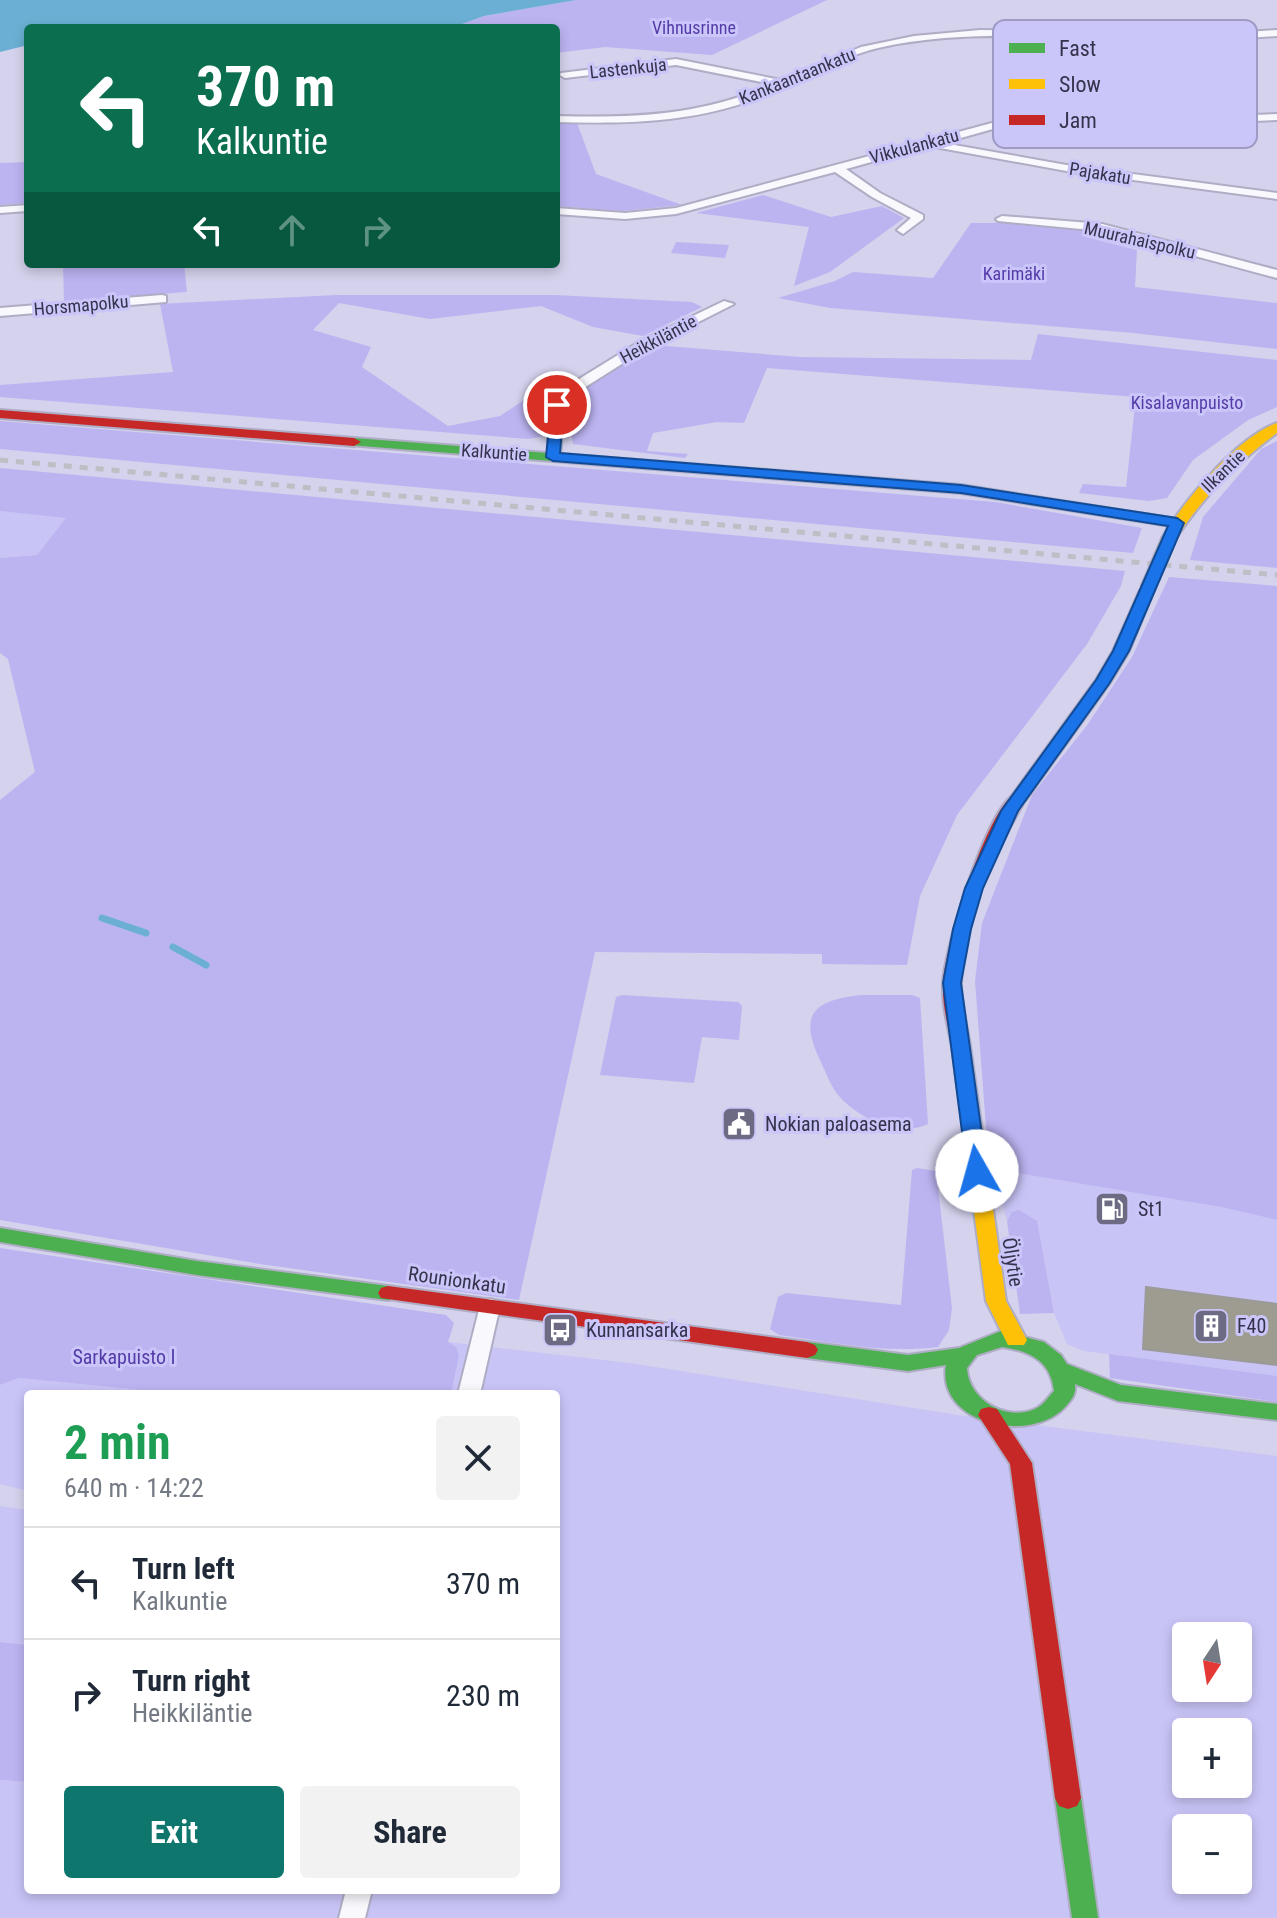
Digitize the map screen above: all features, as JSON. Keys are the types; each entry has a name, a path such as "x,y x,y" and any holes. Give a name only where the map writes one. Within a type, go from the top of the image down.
{"main road":[{"name":"Kalkuntie","path":"0,414 961,489 1177,523"},
{"name":"Ilkantie","path":"1177,523 1224,465 1277,427"},
{"name":"Öljytie","path":"1016,1340 996,1301 952,983 962,929 974,888 1001,825 1121,651 1177,523"},
{"name":"Rounionkatu","path":"0,1235 140,1260 908,1363 963,1355"},
{"name":"Öljytie","path":"986,1342 996,1301"},
{"path":"1085,1918 1021,1463 989,1415 964,1398 958,1388 957,1365 963,1355 986,1342 1016,1340 1045,1351 1063,1370 1118,1393 1277,1412"},
{"name":"Rounionkatu","path":"908,1363 958,1388"},
{"path":"1063,1370 1075,1400"},
{"path":"989,1415 1021,1420 1075,1400 1118,1393"},
{"path":"1021,1463 1036,1417"}],"street":[{"name":"Kankaantaankatu","path":"560,119 665,117 718,107 785,84 845,55 882,43 993,33"},
{"name":"Kankaantaankatu","path":"1257,34 1277,33"},
{"name":"Lastenkuja","path":"565,75 676,62 785,84"},
{"name":"Vikkulankatu","path":"1257,118 1277,117"},
{"name":"Vikkulankatu","path":"560,211 625,216 676,211 993,127"},
{"name":"Pajakatu","path":"925,143 1102,174 1277,196"},
{"path":"836,167 876,195 919,217 903,230"},
{"path":"0,210 24,208"},
{"name":"Muurahaispolku","path":"1002,219 1102,228 1277,274"},
{"name":"Horsmapolku","path":"0,312 162,299"},
{"name":"Heikkiläntie","path":"553,457 557,405 563,395 643,345 728,304"},
{"path":"470,1390 490,1306"},
{"path":"352,1918 358,1894"}],"shaded area":[{"path":"0,511 67,517 37,555 0,558"},
{"path":"988,1153 1277,1220 1277,1376 1084,1351 1067,1344 1054,1313 1037,1221 1012,1212 1007,1221"},
{"path":"448,1342 630,1363 958,1415 1277,1456 1277,1918 0,1918 0,1780 24,1782 24,1894 560,1894 560,1390 452,1390 459,1356"},
{"path":"19,1378 140,1390 24,1390 24,1490 0,1484 0,1385"},
{"path":"0,1506 24,1509 24,1645 0,1642"}],"green space":[{"name":"Vihnusrinne","path":"576,0 827,0 712,55 605,47 560,53 560,24 462,24 484,16"},
{"path":"560,123 577,123 596,174 682,205 623,211 560,206"},
{"path":"24,162 24,203 0,205 0,163"},
{"path":"763,195 831,217 882,206 904,218 830,272 794,286 809,227 696,213"},
{"name":"Karimäki","path":"971,223 1012,223 1090,230 1086,237 1137,250 1135,287 1277,303 1277,349 1133,333 830,308 778,298 835,281 853,272 933,278"},
{"path":"676,242 729,245 725,258 671,253"},
{"path":"63,268 184,268 187,292 64,301"},
{"path":"336,295 555,295 692,302 702,307 643,336 593,327 541,306 430,319 339,303 313,330 371,347 362,367 448,426 500,416 554,380 566,383 544,407 544,436 528,439 0,397 0,385 173,372 160,304"},
{"name":"Kisalavanpuisto","path":"1038,334 1277,360 1277,407 1248,420 1193,460 1167,498 1149,501 1079,493 1083,484 1126,487 1136,397 767,368 744,423 717,422 653,433 647,451 688,454 685,458 573,444 565,407 580,390 654,345 800,357 1031,360"},
{"path":"0,421 995,502 1142,528 1133,553 0,449"},
{"path":"1277,441 1277,568 1190,560 1203,517 1261,449"},
{"path":"0,468 1125,571 1121,586 1087,644 957,815 920,896 907,965 822,964 822,954 595,952 519,1300 260,1264 0,1220 0,800 35,772 8,659 0,653 0,558 37,555 66,518 0,511"},
{"path":"1169,577 1277,586 1277,1220 1221,1207 1012,1172 997,1165 988,1153 975,981 982,923 1032,795 1088,724 1132,657"},
{"path":"912,995 920,998 928,1124 905,1129 880,1123 856,1111 831,1084 814,1046 811,1021 821,1006 845,997"},
{"path":"616,997 738,1002 742,1006 739,1040 702,1037 694,1083 600,1075"},
{"path":"912,1170 936,1171 952,1308 949,1330 938,1347 899,1349 858,1346 779,1335 770,1329 778,1297 786,1293 901,1305"},
{"path":"1019,1210 1037,1221 1054,1313 1020,1314 1007,1221 1012,1212"},
{"name":"Sarkapuisto I","path":"0,1248 446,1315 454,1323 448,1342 456,1347 459,1356 452,1390 140,1390 19,1378 0,1385"},
{"path":"1109,1354 1277,1376 1277,1402 1110,1378"},
{"path":"0,1642 24,1645 24,1782 0,1780"}],"water":[{"path":"0,0 576,0 484,16 462,24 24,24 24,46 0,52"}],"building":[{"name":"F40","path":"1146,1287 1277,1304 1277,1365 1143,1349"}],"waterway":[{"path":"102,918 146,933"},
{"path":"173,947 206,965"}],"railway":[{"path":"0,460 1277,575"}],"traffic: fast":[{"path":"354,442 961,489 1177,523"},
{"path":"0,1235 197,1268 388,1293"},
{"path":"1001,1339 1046,1353 1060,1369 1065,1393 1045,1413 1019,1420 995,1416 973,1404 958,1386 956,1367 969,1350 1001,1339"},
{"path":"807,1350 908,1363 963,1355"},
{"path":"1063,1370 1118,1393 1277,1412"},
{"path":"1068,1798 1085,1918"}],"traffic: slow":[{"path":"1169,538 1191,505 1216,476 1277,427"},
{"path":"1147,590 1168,541"},
{"path":"1019,797 1103,681 1121,651 1147,590"},
{"path":"961,1046 996,1301 1016,1340"}],"traffic: jam":[{"path":"0,414 354,442"},
{"path":"961,1046 952,984 958,938 974,887 1019,797"},
{"path":"388,1293 807,1350"},
{"path":"989,1415 1021,1463 1068,1798"}],"place":[{"name":"Nokian paloasema","path":"739,1124"},
{"name":"St1","path":"1112,1209"},
{"name":"F40","path":"1211,1326"},
{"name":"Kunnansarka","path":"560,1330"}],"route":[{"path":"557,405 553,457 961,489 1177,523 1121,651 1103,681 1009,811 974,888 962,929 952,983 977,1171"}]}
